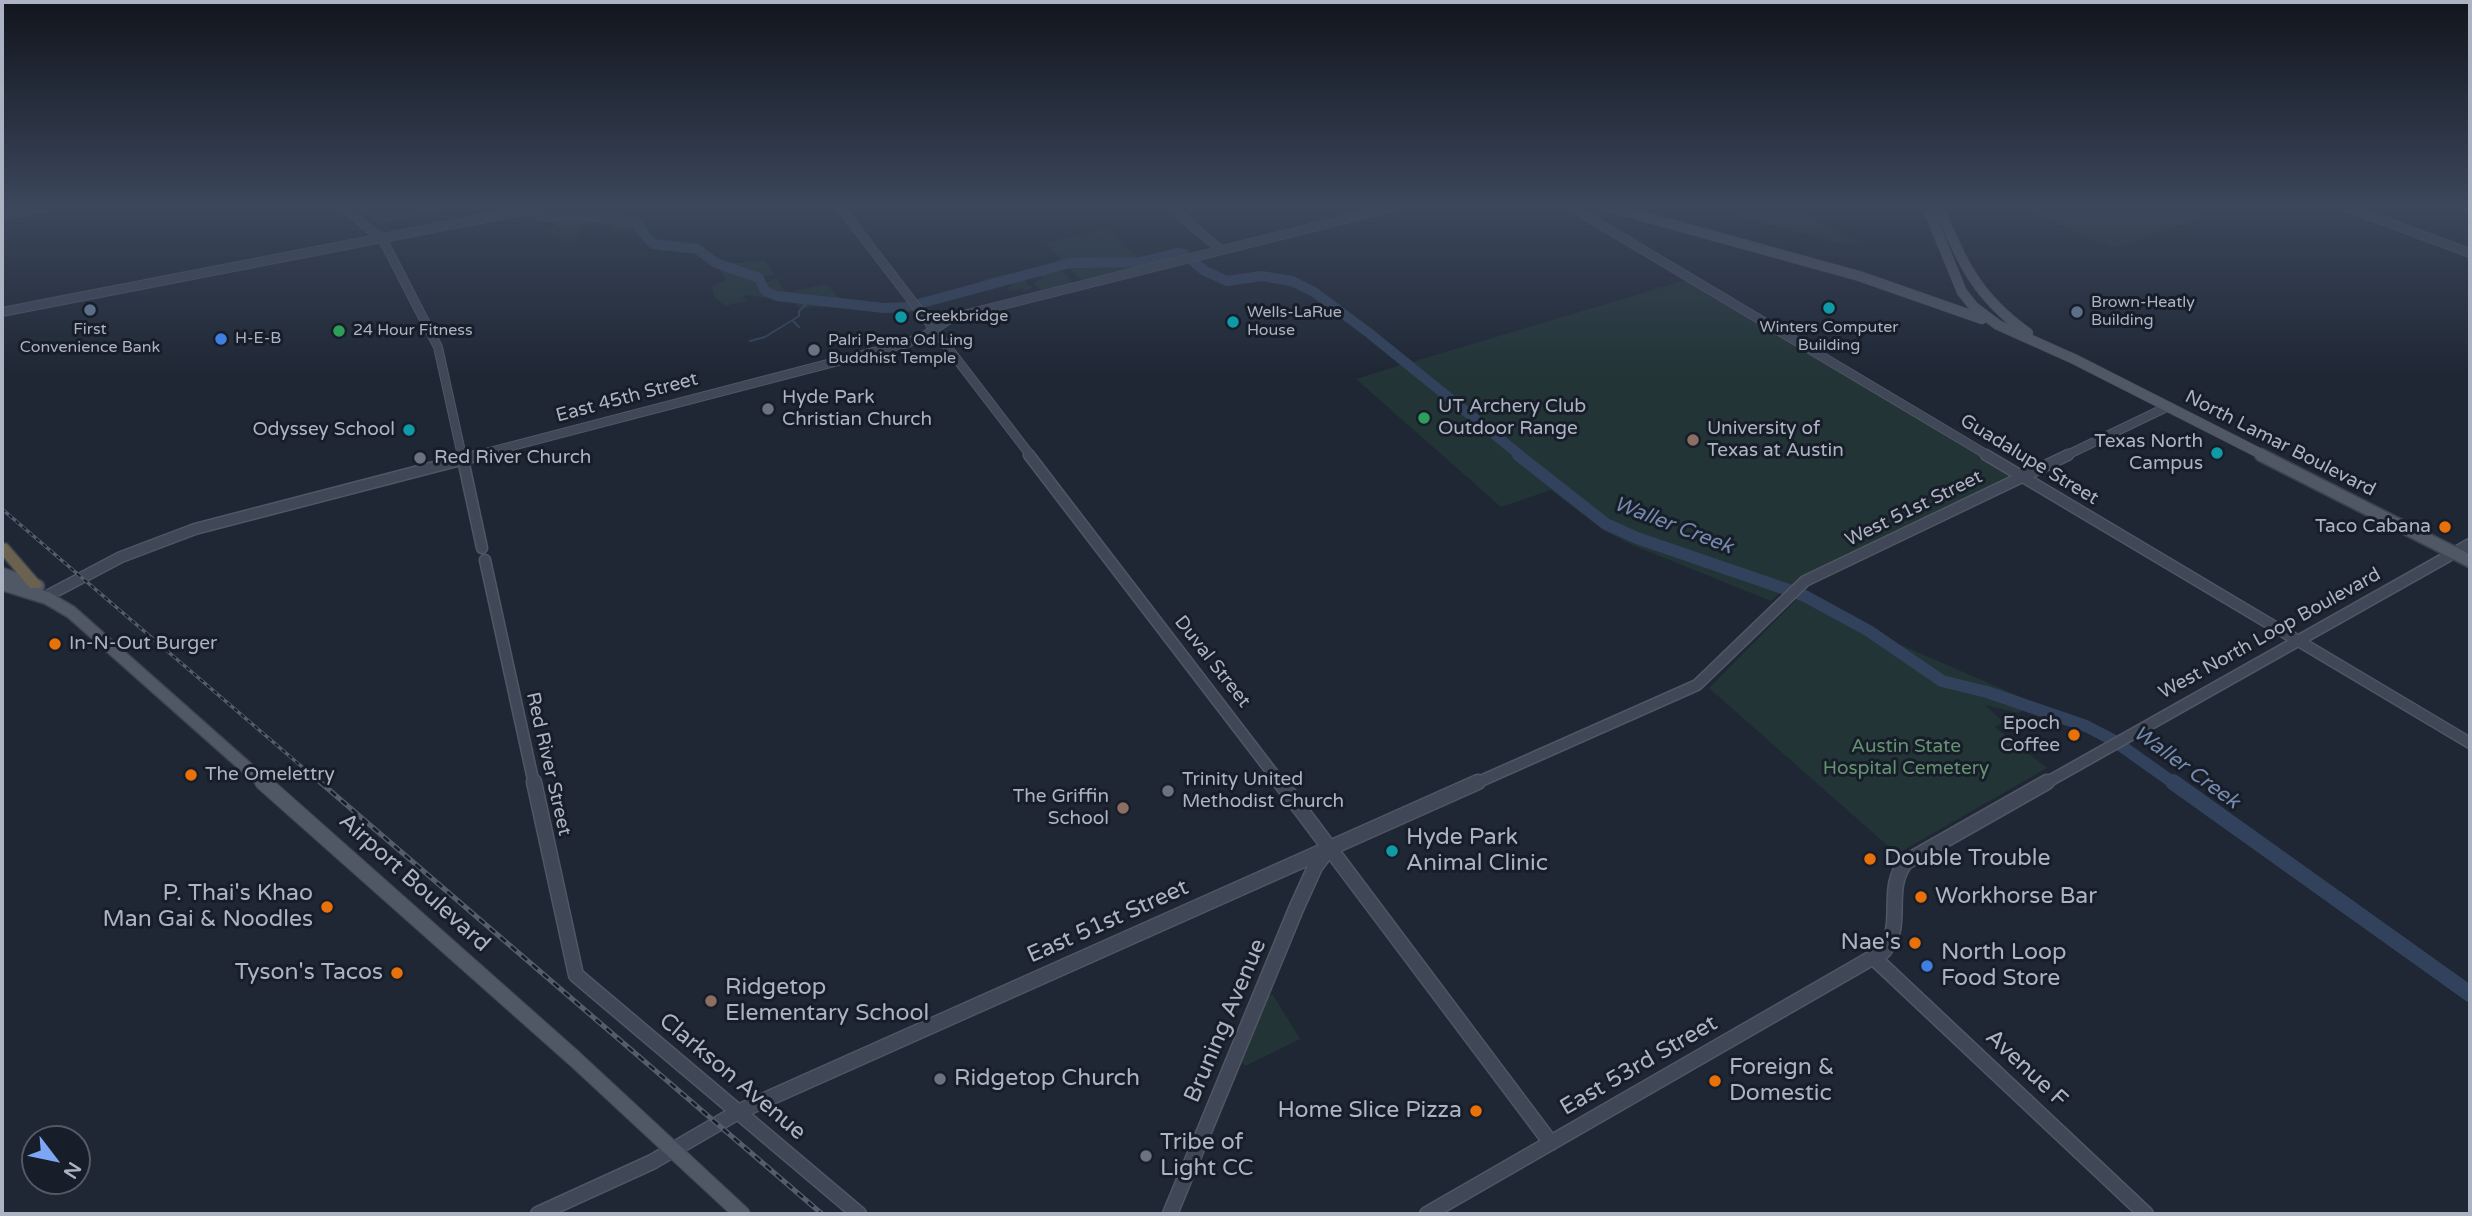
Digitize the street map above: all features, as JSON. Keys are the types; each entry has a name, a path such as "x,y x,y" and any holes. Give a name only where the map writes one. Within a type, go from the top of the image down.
{"highway":[{"path":"2,547 35,584"}],"main road":[{"path":"1815,264 1944,297 2017,326"},
{"name":"North Lamar Boulevard","path":"1950,264 1962,292 1974,307 1998,325 2074,359"},
{"path":"1953,264 1959,271 1966,273"},
{"name":"North Lamar Boulevard","path":"1962,264 1982,295 2017,326 2074,359 2470,561"},
{"path":"1859,276 1998,325"},
{"path":"1944,297 1953,297 1962,292"},
{"name":"Airport Boulevard","path":"2,575 43,588 47,596 115,650 580,1064 742,1214"},
{"name":"Airport Boulevard","path":"2,584 47,596"}],"street":[{"path":"2,313 251,264"},
{"name":"Red River Street","path":"394,264 438,347 576,975"},
{"name":"Duval Street","path":"884,264 1551,1143"},
{"name":"East 45th Street","path":"47,596 121,557 195,529 911,342 938,333 951,318 1166,264"},
{"name":"Guadalupe Street","path":"1667,264 2470,743"},
{"path":"927,319 951,318"},
{"name":"West 51st Street","path":"1702,682 1794,591 1812,578 2167,407"},
{"name":"West North Loop Boulevard","path":"1874,958 1886,950 1895,937 1896,876 1906,862 2470,544"},
{"name":"East 51st Street","path":"538,1214 673,1151 738,1112 1702,682"},
{"name":"Bruning Avenue","path":"1170,1214 1296,909 1315,867 1329,848"},
{"name":"East 53rd Street","path":"1427,1214 1874,958"},
{"name":"Avenue F","path":"1874,958 2146,1214"},
{"name":"Clarkson Avenue","path":"576,975 859,1214"}],"green space":[{"path":"712,264 767,264 775,275 756,278 758,287 777,278 786,293 826,284 842,301 886,308 799,308 793,302 746,295 743,297 747,301 725,306 715,297 711,286 726,280 720,269"},
{"path":"1054,264 1074,283 1042,291 1035,285 1035,281 1043,279 1039,274 1026,278 1026,283 1033,287 1026,291 1022,288 1008,291 1014,281 924,305 921,301 983,284 981,280"},
{"path":"1065,264 1145,264 1147,266 1083,282"},
{"path":"1274,273 1323,295 1356,320 1349,322 1308,291 1261,280 1256,276"},
{"name":"University of Texas at Austin","path":"1693,278 2021,477 1878,547 1790,596 1783,590 1771,601 1632,545 1603,530 1551,490 1501,507 1356,379 1401,365 1353,326 1360,323 1409,363"},
{"path":"908,304 911,308 886,308"},
{"name":"Austin State Hospital Cemetery","path":"1804,592 1894,642 2106,734 2102,736 2082,725 2029,707 2018,713 1985,705 2003,722 1995,727 2047,768 1897,854 1709,688"},
{"path":"2415,948 2470,985 2470,999 2407,955"},
{"path":"1269,995 1273,995 1300,1039 1245,1066 1242,1062"}],"waterway":[{"name":"Waller Creek","path":"718,264 759,278 765,291 777,296 884,308 907,307 1067,264"},
{"name":"Waller Creek","path":"1196,264 1227,281 1261,276 1292,281 1314,292 1521,456"},
{"path":"750,341 765,337 799,316 799,311 806,305 793,299"},
{"path":"793,321 799,327"},
{"name":"Waller Creek","path":"1518,455 1606,524 1637,538 1803,595 1869,631 1942,681 1987,692 2086,726 2113,740 2175,784"},
{"name":"Waller Creek","path":"2173,782 2470,994"}],"railway":[{"path":"2,509 322,784"},
{"path":"320,782 822,1214"}],"place":[{"name":"Winters Computer Building","path":"1829,308"},
{"name":"First Convenience Bank","path":"90,310"},
{"name":"Brown-Heatly Building","path":"2077,312"},
{"name":"Creekbridge","path":"901,317"},
{"name":"Wells-LaRue House","path":"1233,322"},
{"name":"24 Hour Fitness","path":"339,331"},
{"name":"H-E-B","path":"221,339"},
{"name":"Palri Pema Od Ling Buddhist Temple","path":"814,350"},
{"name":"Hyde Park Christian Church","path":"768,409"},
{"name":"UT Archery Club Outdoor Range","path":"1424,418"},
{"name":"Odyssey School","path":"409,430"},
{"name":"University of Texas at Austin","path":"1693,440"},
{"name":"Texas North Campus","path":"2217,453"},
{"name":"Red River Church","path":"420,458"},
{"name":"Taco Cabana","path":"2445,527"},
{"name":"In-N-Out Burger","path":"55,644"},
{"name":"Epoch Coffee","path":"2074,735"},
{"name":"The Omelettry","path":"191,775"},
{"name":"Trinity United Methodist Church","path":"1168,791"},
{"name":"The Griffin School","path":"1123,808"},
{"name":"Hyde Park Animal Clinic","path":"1392,851"},
{"name":"Double Trouble","path":"1870,859"},
{"name":"Workhorse Bar","path":"1921,897"},
{"name":"P. Thai's Khao Man Gai & Noodles","path":"327,907"},
{"name":"Nae's","path":"1915,943"},
{"name":"North Loop Food Store","path":"1927,966"},
{"name":"Tyson's Tacos","path":"397,973"},
{"name":"Ridgetop Elementary School","path":"711,1001"},
{"name":"Ridgetop Church","path":"940,1079"},
{"name":"Foreign & Domestic","path":"1715,1081"},
{"name":"Home Slice Pizza","path":"1476,1111"},
{"name":"Tribe of Light CC","path":"1146,1156"}]}
